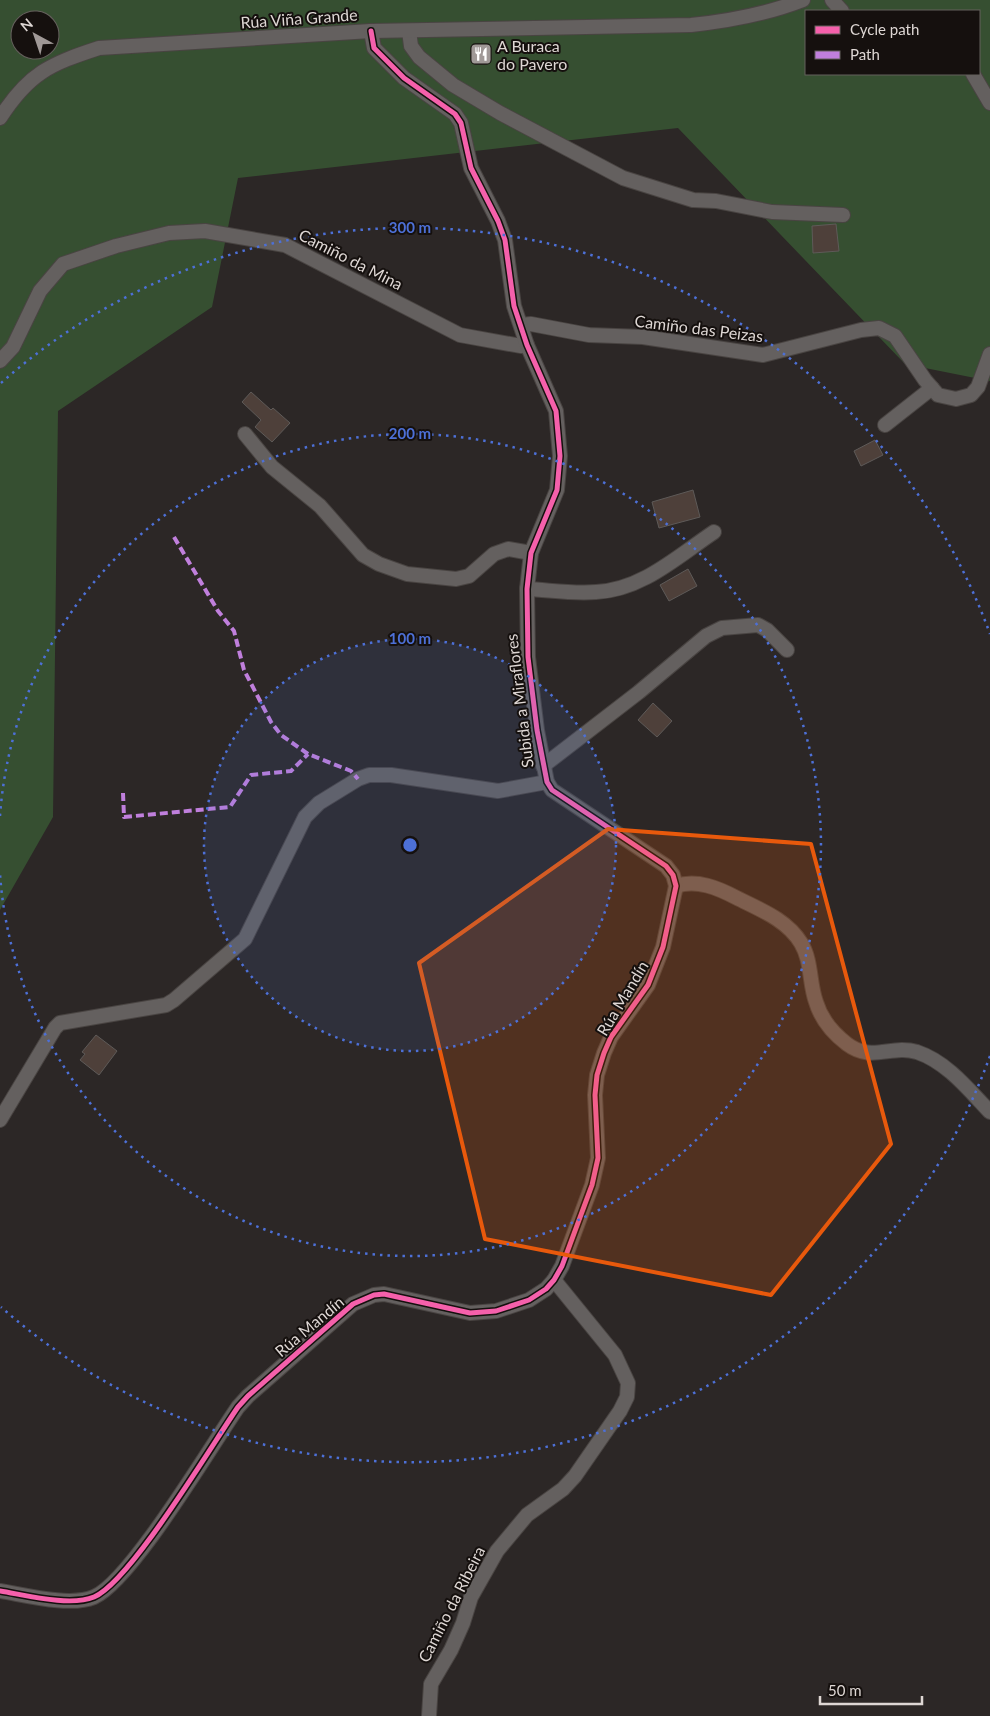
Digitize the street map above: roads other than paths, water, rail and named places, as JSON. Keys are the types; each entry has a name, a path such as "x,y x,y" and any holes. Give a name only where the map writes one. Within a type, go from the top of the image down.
{"street":[{"name":"Rúa Viña Grande","path":"0,118 21,90 39,73 57,62 99,48 371,31 691,25 727,21 779,9 803,0"},
{"path":"832,0 841,10"},
{"name":"Subida a Miraflores","path":"371,31 374,48 410,83 455,114 461,123 472,168 498,221 505,240 511,290 527,345 556,411 560,456 557,490 531,553 527,589 528,657 543,766 548,782 552,790 666,866 673,875 676,886"},
{"path":"409,31 411,46 419,57 454,85 500,113 623,178 694,200 716,201 772,212 843,215"},
{"path":"974,75 990,103"},
{"name":"Camiño da Mina","path":"0,361 13,347 40,291 63,264 116,246 169,233 205,231 285,245 460,335 521,346 527,345"},
{"name":"Camiño das Peizas","path":"521,325 531,324 589,335 643,336 724,351 763,355 861,330 879,328 895,336 938,395 956,399 971,395 978,387 990,354"},
{"path":"885,425 932,388"},
{"path":"246,434 272,467 320,506 362,555 378,564 407,574 456,579 469,576 494,554 508,549 531,553"},
{"path":"527,589 596,592 619,589 646,579 714,532"},
{"path":"543,766 639,692 706,636 722,628 758,625 787,650"},
{"path":"0,1120 51,1033 60,1023 166,1004 174,1000 237,947 251,929 305,817 319,803 358,779 369,775 391,775 498,791 548,782"},
{"path":"676,886 687,882 718,889 772,915 788,927 802,944 807,955 816,1002 827,1024 840,1039 852,1048 867,1054 905,1050 924,1056 959,1080 990,1112"},
{"name":"Rúa Mandín","path":"0,1591 77,1601 93,1598 107,1589 126,1569 160,1523 243,1401 354,1304 374,1295 384,1294 462,1311 496,1311 512,1307 539,1295 554,1280 562,1266 592,1185 598,1158 594,1095 597,1075 611,1037 655,970 663,947 676,886"},
{"name":"Camiño da Ribeira","path":"429,1716 431,1684 451,1650 471,1597 493,1558 527,1515 563,1489 574,1476 620,1411 627,1397 628,1383 623,1367 616,1355 554,1280"}],"place":[{"name":"A Buraca do Pavero","path":"481,54"}]}
